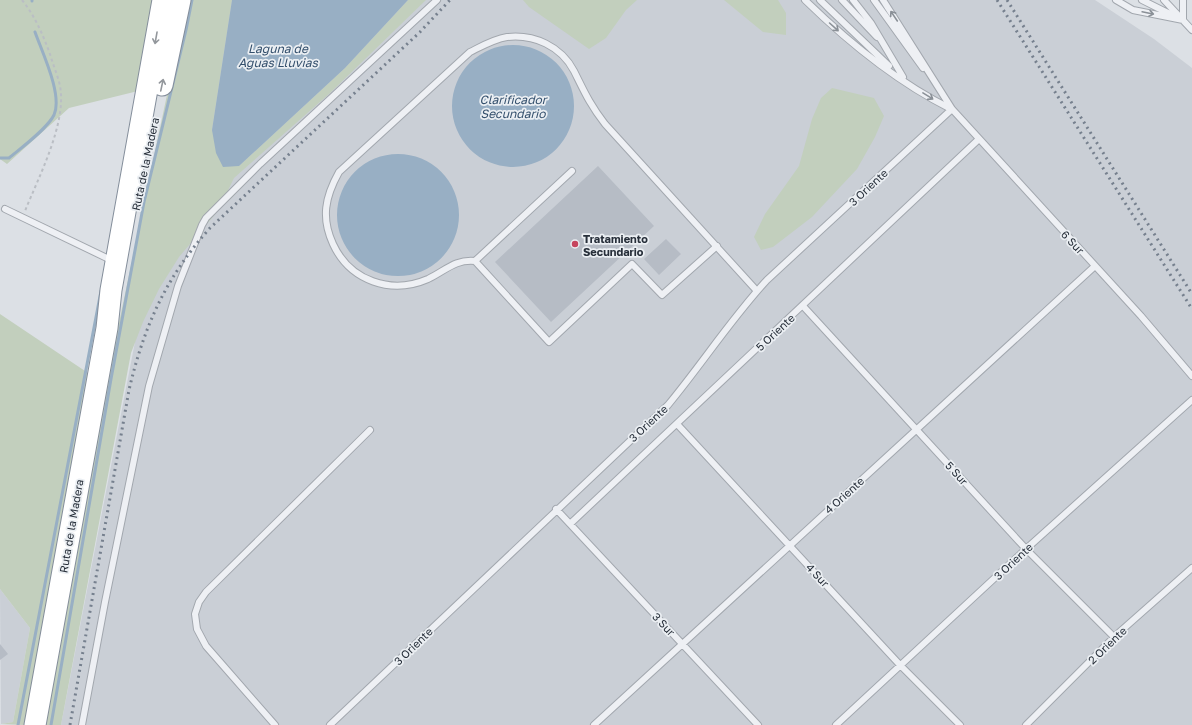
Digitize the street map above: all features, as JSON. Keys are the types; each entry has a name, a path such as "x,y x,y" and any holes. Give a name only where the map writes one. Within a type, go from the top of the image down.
{"highway":[{"name":"Ruta de la Madera","path":"35,725 107,328 116,263 163,0"},
{"name":"Ruta de la Madera","path":"107,328 118,293 180,0"}],"lane":[{"path":"82,725 104,602 149,386 178,286 202,225 206,218 260,164 437,0"},
{"path":"805,0 844,36 927,96 952,109"},
{"path":"820,0 905,80"},
{"path":"842,0 883,44"},
{"path":"853,0 871,23 905,80"},
{"path":"874,0 933,80 952,109"},
{"path":"883,0 907,35 933,80"},
{"path":"1116,0 1133,10 1183,20"},
{"path":"1142,0 1183,20"},
{"path":"1164,0 1192,30"},
{"path":"1183,0 1183,20"},
{"path":"717,246 662,295 632,264 549,342 475,261 468,260 454,263 429,278 409,286 396,286 377,283 353,272 337,252 326,229 325,208 331,186 339,172 470,52 488,43 507,37 530,38 548,43 564,57 574,70 592,107 605,124 717,246 757,291"},
{"name":"6 Sur","path":"952,109 1155,332 1192,376"},
{"name":"3 Oriente","path":"330,725 556,509 668,405 767,280 952,109"},
{"name":"5 Oriente","path":"570,524 979,140"},
{"path":"475,261 572,171"},
{"path":"4,209 116,263"},
{"name":"4 Oriente","path":"594,725 1095,266"},
{"name":"5 Sur","path":"803,306 1026,549 1114,637"},
{"name":"3 Oriente","path":"836,725 1026,549 1192,400"},
{"name":"4 Sur","path":"677,424 900,665 960,725"},
{"path":"275,725 206,646 197,629 195,614 199,602 206,592 370,430"},
{"name":"3 Sur","path":"556,509 758,725"},
{"name":"2 Oriente","path":"1026,725 1114,637 1192,568"}],"path":[{"path":"22,0 34,16 44,39 60,85 61,98 56,132 23,218"}],"shaded area":[{"path":"201,0 1095,0 1154,39 1192,68 1192,725 61,725"},
{"path":"0,589 30,628 13,722 1,724"}],"green space":[{"path":"0,0 154,0 138,91 69,108 7,164 0,159"},
{"path":"187,0 232,0 212,130 239,166 345,68 408,0 426,0 329,94 234,178 218,211 179,257 159,289 143,322 131,353 61,725 44,725 109,370"},
{"path":"523,0 637,0 626,10 606,38 589,49 529,7"},
{"path":"724,0 778,0 786,13 786,35 763,32"},
{"path":"832,88 874,98 884,116 875,137 857,169 812,217 773,247 761,250 754,237 765,214 799,166 812,119 821,98"},
{"path":"0,314 88,373 25,725 1,724 13,722 30,628 0,589"}],"water":[{"name":"Laguna de Aguas Lluvias","path":"232,0 408,0 345,68 239,166 223,167 216,153 212,130"},
{"name":"Clarificador Secundario","path":"513,45 537,49 556,63 570,82 574,106 570,130 556,149 537,163 513,167 489,163 470,149 456,130 452,106 456,82 470,63 489,49"},
{"path":"398,154 422,158 441,172 455,191 459,215 455,239 441,258 422,272 398,276 374,272 355,258 341,239 337,215 341,191 355,172 374,158"}],"building":[{"name":"Tratamiento Secundario","path":"598,166 654,226 551,322 495,262"},
{"path":"666,239 681,254 659,275 644,259"},
{"path":"0,644 8,654 0,660"}],"waterway":[{"path":"51,725 111,379 144,202 192,0"},
{"path":"0,158 9,158 27,144 46,126 54,115 56,107 54,85 35,32"},
{"path":"18,725 101,291"}],"railway":[{"path":"70,725 129,390 142,345 159,303 181,265 210,228 420,32 450,0"},
{"path":"997,0 1192,309"},
{"path":"1007,0 1192,294"}],"place":[{"name":"Tratamiento Secundario","path":"575,244"}]}
